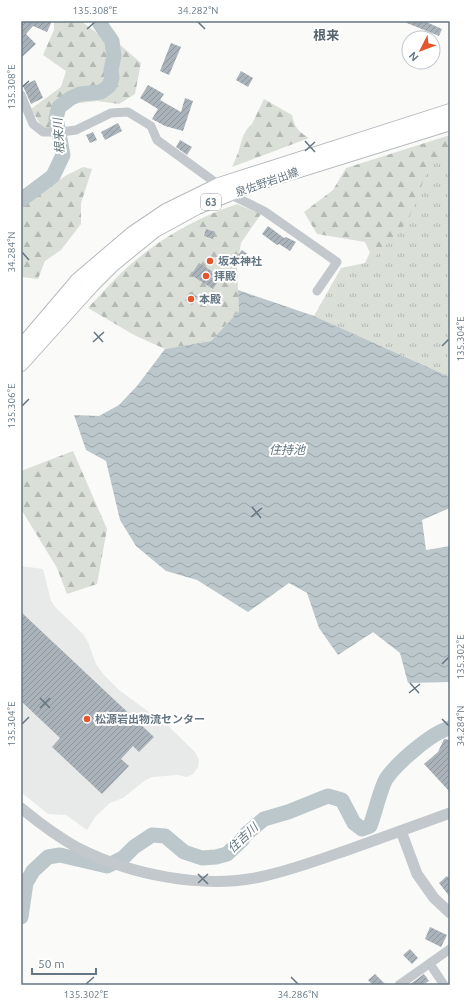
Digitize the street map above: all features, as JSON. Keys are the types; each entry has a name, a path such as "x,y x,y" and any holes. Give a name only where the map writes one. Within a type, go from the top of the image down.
{"main road":[{"name":"泉佐野岩出線","path":"21,347 78,280 132,234 166,211 450,111"},
{"name":"泉佐野岩出線","path":"21,364 113,264 155,230 224,190 251,185 450,123"}],"street":[{"path":"21,95 33,124 43,132 76,130 111,113 128,112 151,126 157,140 224,190 264,211 337,262 317,291"},
{"path":"21,808 38,822 77,847 108,861 162,876 196,880 228,880 259,877 289,870 450,813"},
{"path":"401,831 417,874 434,898 450,913"},
{"path":"399,985 450,949"},
{"path":"430,964 444,985"}],"shaded area":[{"path":"21,566 43,569 51,601 56,608 83,634 88,642 96,664 104,675 119,690 168,726 195,752 199,760 198,767 193,774 187,777 178,775 152,777 144,781 123,798 110,803 96,816 87,830 66,815 48,814 21,792"}],"green space":[{"path":"54,21 81,21 101,36 118,43 141,63 135,94 119,104 97,101 71,104 50,129 42,127 31,109 61,87 66,71 43,55 54,30"},
{"path":"264,99 292,115 294,123 298,129 309,138 232,167 243,136 252,124"},
{"path":"450,135 450,157 429,166 408,221 373,259 365,242 317,234 304,212 333,190 346,168"},
{"path":"450,146 450,377 314,316 341,268 365,263 373,246 424,161"},
{"path":"83,167 92,169 81,203 81,224 61,250 45,261 38,279 21,277 21,185 24,204 67,175"},
{"path":"237,204 261,214 241,243 237,266 239,311 211,341 165,349 134,335 88,308 125,269 155,245 181,229 209,215"},
{"path":"73,451 107,529 97,584 67,594 57,568 21,509 21,471"}],"water":[{"name":"住持池","path":"238,290 314,316 450,377 450,508 422,520 426,550 450,546 450,682 408,683 400,653 373,632 338,655 319,628 307,593 289,583 248,612 197,580 166,571 136,546 120,520 106,461 86,450 74,415 99,416 119,405 137,386 165,349 211,341 239,311"}],"building":[{"path":"21,21 52,21 47,32 33,26 26,34 36,44 21,58"},
{"path":"402,21 424,21 442,29 441,31 441,30 424,30"},
{"path":"171,43 181,47 169,75 160,71"},
{"path":"241,71 253,78 248,87 236,80"},
{"path":"35,80 43,98 31,104 23,86"},
{"path":"148,85 164,94 160,100 181,112 185,98 193,101 183,131 165,126 152,119 158,109 140,98"},
{"path":"118,123 122,131 105,140 101,132"},
{"path":"93,132 97,140 90,143 86,135"},
{"path":"180,140 192,147 187,155 176,147"},
{"path":"268,226 284,238 286,237 296,242 290,251 279,244 277,245 262,234"},
{"path":"206,229 215,232 213,239 204,236"},
{"path":"242,250 250,256 245,261 238,255"},
{"name":"拝殿","path":"199,263 221,277 213,289 191,275"},
{"name":"本殿","path":"190,292 198,297 192,305 185,300"},
{"name":"松源岩出物流センター","path":"21,612 154,737 139,752 133,746 121,759 129,766 102,794 52,747 60,738 21,701"},
{"path":"444,739 450,740 450,792 424,764 438,752"},
{"path":"447,876 450,880 450,897 439,883"},
{"path":"430,927 447,935 441,947 425,939"},
{"path":"410,949 418,958 412,964 403,955"},
{"path":"375,974 386,985 373,985 368,980"},
{"path":"424,974 429,981 422,985 409,985"}],"waterway":[{"name":"根来川","path":"21,200 53,176 63,155 56,118 59,107 71,98 80,94 101,92 109,86 112,78 111,70 114,56 112,41 100,24 100,21"},
{"name":"住吉川","path":"21,917 26,883 33,871 48,857 60,855 107,866 123,858 134,847 152,835 165,836 184,852 202,858 216,857 227,854 242,840 246,834 264,819 288,812 328,796 342,800 354,823 362,829 370,826 386,779 415,749 442,731 450,728"}],"place":[{"name":"坂本神社","path":"210,261"},
{"name":"拝殿","path":"206,276"},
{"name":"本殿","path":"191,299"},
{"name":"松源岩出物流センター","path":"87,719"}],"district":[{"name":"根来","path":"326,35"}]}
